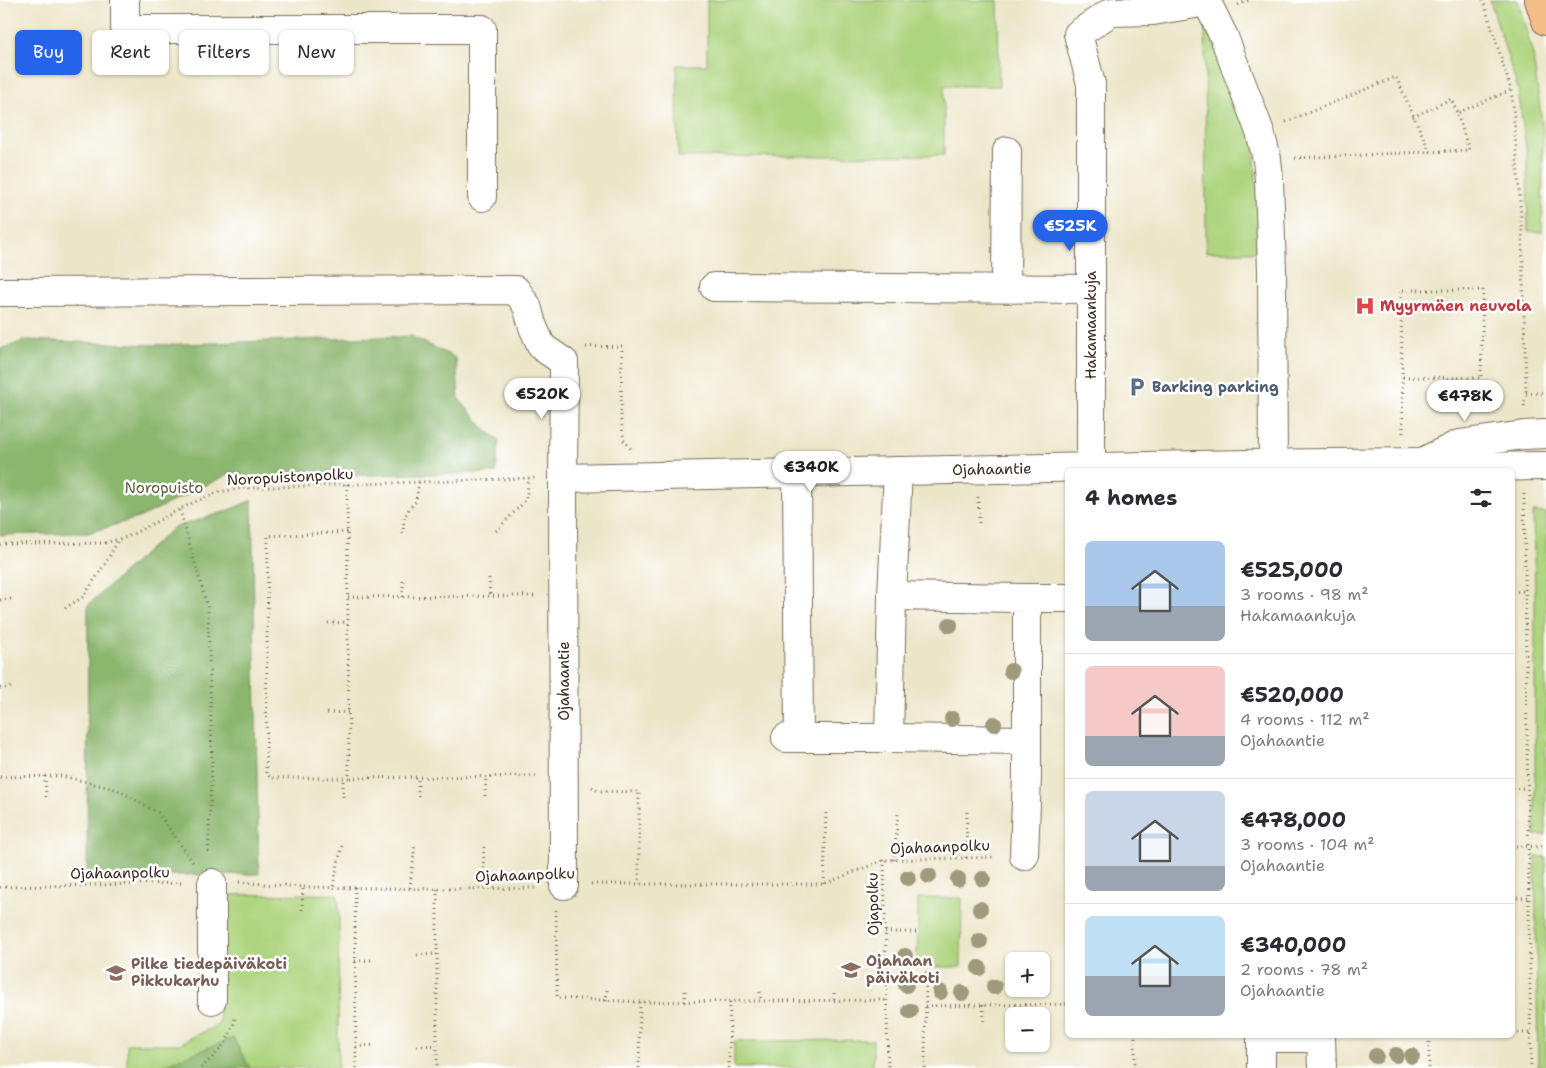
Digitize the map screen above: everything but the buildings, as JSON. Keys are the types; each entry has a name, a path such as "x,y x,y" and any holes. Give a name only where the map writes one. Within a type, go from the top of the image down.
{"main road":[{"path":"1539,0 1546,21"}],"street":[{"path":"125,0 125,29 482,29 482,197"},
{"name":"Hakamaankuja","path":"1091,467 1091,84 1078,34 1111,12 1153,11 1207,2 1224,37 1260,132"},
{"path":"1260,132 1270,179 1272,270 1270,466"},
{"path":"1006,288 1007,151"},
{"path":"714,287 1091,288"},
{"name":"Ojahaantie","path":"0,292 516,290 527,306 533,327 542,347 564,362 560,886"},
{"name":"Ojahaantie","path":"1422,462 1459,444 1535,435"},
{"name":"Ojahaantie","path":"564,478 898,470 1270,466 1422,462 1455,467 1535,466"},
{"path":"889,738 892,596 898,470"},
{"path":"797,472 793,738 1027,740"},
{"path":"892,596 1065,598"},
{"path":"1024,856 1027,740 1027,598"},
{"path":"210,883 212,1000"},
{"path":"1261,1038 1261,1068"},
{"path":"1270,1038 1270,1068"},
{"path":"1321,1038 1322,1068"}],"path":[{"path":"1483,0 1511,90 1522,232 1526,392 1524,412 1535,435"},
{"path":"1260,132 1396,78 1430,152"},
{"path":"1457,113 1511,90"},
{"path":"1267,160 1469,150 1451,99 1413,117"},
{"path":"1403,377 1481,378 1483,290 1401,290 1403,439"},
{"path":"1526,392 1546,393"},
{"path":"1531,1068 1525,591 1535,466"},
{"path":"496,531 526,500 529,478"},
{"name":"Noropuistonpolku","path":"0,544 104,543 127,537 192,502 219,492 245,488 564,478"},
{"path":"402,534 404,518 416,501 419,482"},
{"path":"347,484 349,778"},
{"path":"978,493 979,524"},
{"path":"180,510 208,609 212,759 210,883"},
{"path":"347,532 268,536 266,773 272,778 540,776"},
{"path":"65,608 83,597 119,539"},
{"path":"489,578 490,596"},
{"path":"403,580 403,597"},
{"path":"1515,592 1525,591"},
{"path":"348,597 539,596"},
{"path":"0,600 12,598"},
{"path":"328,623 348,622"},
{"path":"267,625 274,625"},
{"path":"0,688 13,687"},
{"path":"327,713 348,712"},
{"path":"267,713 274,713"},
{"path":"45,776 46,798"},
{"path":"0,777 62,776 118,790 158,813 210,883"},
{"path":"485,796 486,777"},
{"path":"343,778 343,797"},
{"path":"418,778 418,796"},
{"path":"588,784 598,790 639,792 639,884"},
{"path":"1515,789 1527,788"},
{"path":"966,858 967,811"},
{"path":"824,884 826,812"},
{"path":"894,860 898,814"},
{"path":"483,888 484,843"},
{"path":"410,888 415,844"},
{"path":"334,886 342,845"},
{"path":"1515,846 1546,847"},
{"name":"Ojahaanpolku","path":"0,887 210,883 280,884 303,887 437,889 541,888 639,884 824,884 884,860 1024,856"},
{"name":"Ojapolku","path":"884,860 888,1068"},
{"path":"560,886 557,998 640,1002 886,1000"},
{"path":"302,910 303,887"},
{"path":"355,887 356,1068"},
{"path":"437,889 437,1068"},
{"path":"1515,898 1529,898"},
{"path":"885,932 918,932"},
{"path":"417,955 437,954"},
{"path":"356,961 372,960"},
{"path":"925,1068 926,967"},
{"path":"606,1001 607,990"},
{"path":"685,991 685,1002"},
{"path":"760,992 761,1002"},
{"path":"834,993 834,1001"},
{"path":"639,1068 640,1002"},
{"path":"729,1068 730,1002"},
{"path":"926,1006 1065,1004"},
{"path":"983,1005 984,1021"},
{"path":"1515,1033 1531,1033"},
{"path":"1135,1038 1135,1068"},
{"path":"1429,1038 1429,1068"},
{"path":"356,1047 372,1045"},
{"path":"417,1046 437,1045"}],"green space":[{"path":"707,0 998,0 999,86 944,86 944,155 678,157 677,65 707,65"},
{"path":"1490,0 1518,0 1533,55 1543,130 1542,232 1528,232 1527,156 1518,90"},
{"path":"1205,20 1253,130 1261,252 1206,252"},
{"name":"Noropuisto","path":"411,336 456,358 459,399 486,430 499,440 496,473 251,477 233,472 141,517 88,533 0,535 0,349 27,340 156,345"},
{"path":"252,500 259,874 87,876 88,605 173,528 227,511"},
{"path":"1533,512 1546,513 1546,835 1535,835"},
{"path":"1535,857 1546,857 1546,1068 1538,1068"},
{"path":"337,894 339,905 338,1068 127,1068 127,1044 179,1044 219,1024 220,895"},
{"path":"918,898 962,898 961,967 917,967"},
{"path":"233,1038 250,1068 156,1068"},
{"path":"873,1040 873,1068 734,1068 734,1041"}],"place":[{"name":"Myyrmäen neuvola","path":"1365,306"},
{"name":"Barking parking","path":"1137,387"},
{"name":"Ojahaan päiväkoti","path":"851,970"},
{"name":"Pilke tiedepäiväkoti Pikkukarhu","path":"116,973"}]}
